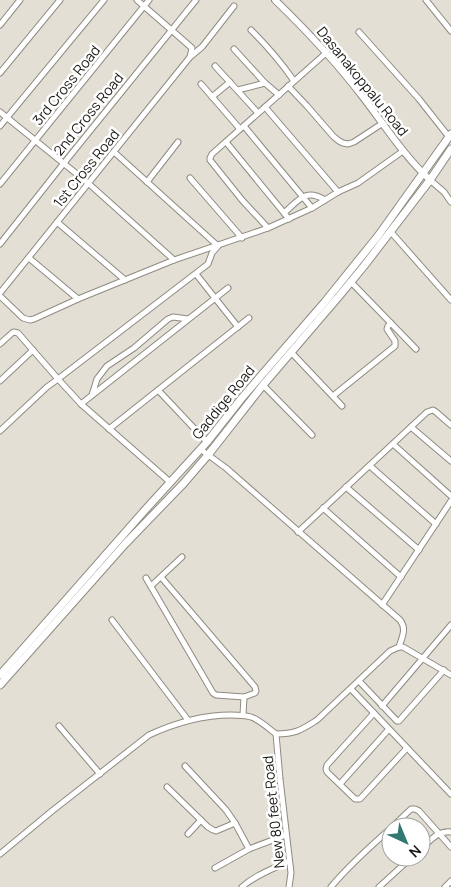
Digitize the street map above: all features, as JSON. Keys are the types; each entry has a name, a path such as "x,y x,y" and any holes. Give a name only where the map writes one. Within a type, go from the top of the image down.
{"main road":[{"name":"Gaddige Road","path":"0,675 207,442 241,399 324,303 378,236 450,136"},
{"name":"Gaddige Road","path":"0,685 125,544 208,455 263,385 351,282 430,180 451,149"}],"street":[{"path":"0,25 20,0"},
{"path":"0,73 60,0"},
{"path":"0,126 104,0"},
{"path":"137,0 192,48 190,57"},
{"name":"3rd Cross Road","path":"0,184 149,0"},
{"name":"2nd Cross Road","path":"0,244 196,0"},
{"name":"Dasanakoppalu Road","path":"275,0 326,53 361,94 403,151 430,180"},
{"path":"426,0 451,31"},
{"name":"1st Cross Road","path":"0,295 190,57 202,47 234,6"},
{"path":"251,30 274,54 294,81"},
{"path":"359,32 450,136"},
{"path":"234,50 278,95"},
{"path":"268,228 242,200 210,160 212,154 326,53"},
{"path":"215,66 258,113"},
{"path":"212,97 230,82"},
{"path":"238,90 265,82"},
{"path":"201,84 312,208"},
{"path":"288,86 339,142 348,144 354,142 383,123"},
{"path":"265,107 338,192"},
{"path":"0,112 88,183 174,260"},
{"path":"147,182 178,142"},
{"path":"226,142 289,218"},
{"path":"0,295 23,318 30,320 174,260 268,228 312,208 338,192 358,183 403,151"},
{"path":"114,152 218,246"},
{"path":"190,178 242,238"},
{"path":"430,180 444,192 451,202"},
{"path":"284,213 302,197 314,194 325,200"},
{"path":"57,222 125,280"},
{"path":"390,230 451,300"},
{"path":"0,430 47,387 208,264 212,253 218,246"},
{"path":"29,258 78,299"},
{"path":"196,274 238,327"},
{"path":"351,282 416,349"},
{"path":"81,404 228,288"},
{"path":"92,395 97,379 107,366 134,348 168,319 173,317 188,319"},
{"path":"109,429 249,318"},
{"path":"333,396 394,346 395,341 386,328 391,323"},
{"path":"1,341 12,333 16,333 81,404 170,482"},
{"path":"0,381 33,350"},
{"path":"291,352 342,406"},
{"path":"263,385 312,435"},
{"path":"158,390 207,442"},
{"path":"298,532 427,412 433,410 451,425"},
{"path":"411,426 451,461"},
{"path":"392,444 451,496"},
{"path":"200,449 226,468 403,624 403,634 399,647"},
{"path":"370,466 436,524"},
{"path":"346,487 419,550"},
{"path":"382,605 451,501"},
{"path":"323,508 401,577"},
{"path":"151,586 182,557"},
{"path":"146,578 213,693 216,695 244,697 255,693 255,687 161,577"},
{"path":"112,620 188,720"},
{"path":"382,706 451,625"},
{"path":"444,635 451,638"},
{"path":"0,854 149,735 165,728 188,720 216,715 243,715 259,721 276,734 290,734 304,729 324,714 390,651 399,647 451,675"},
{"path":"359,681 397,721 401,720 444,670"},
{"path":"351,688 451,794"},
{"path":"243,715 244,697"},
{"path":"374,713 326,767 326,772 355,799 360,799 407,748"},
{"path":"59,726 100,774"},
{"path":"340,784 389,729"},
{"name":"New 80 feet Road","path":"276,734 291,873 289,887"},
{"path":"185,766 212,794 235,823 249,849"},
{"path":"167,787 213,830 235,823"},
{"path":"403,817 412,809 419,811 424,817"},
{"path":"188,834 201,820"},
{"path":"431,825 451,847"},
{"path":"431,841 445,831 451,832"},
{"path":"215,868 249,849 286,835"},
{"path":"331,887 381,836"},
{"path":"242,887 248,881 265,872 290,862"},
{"path":"379,887 401,867"},
{"path":"445,887 451,881"}]}
